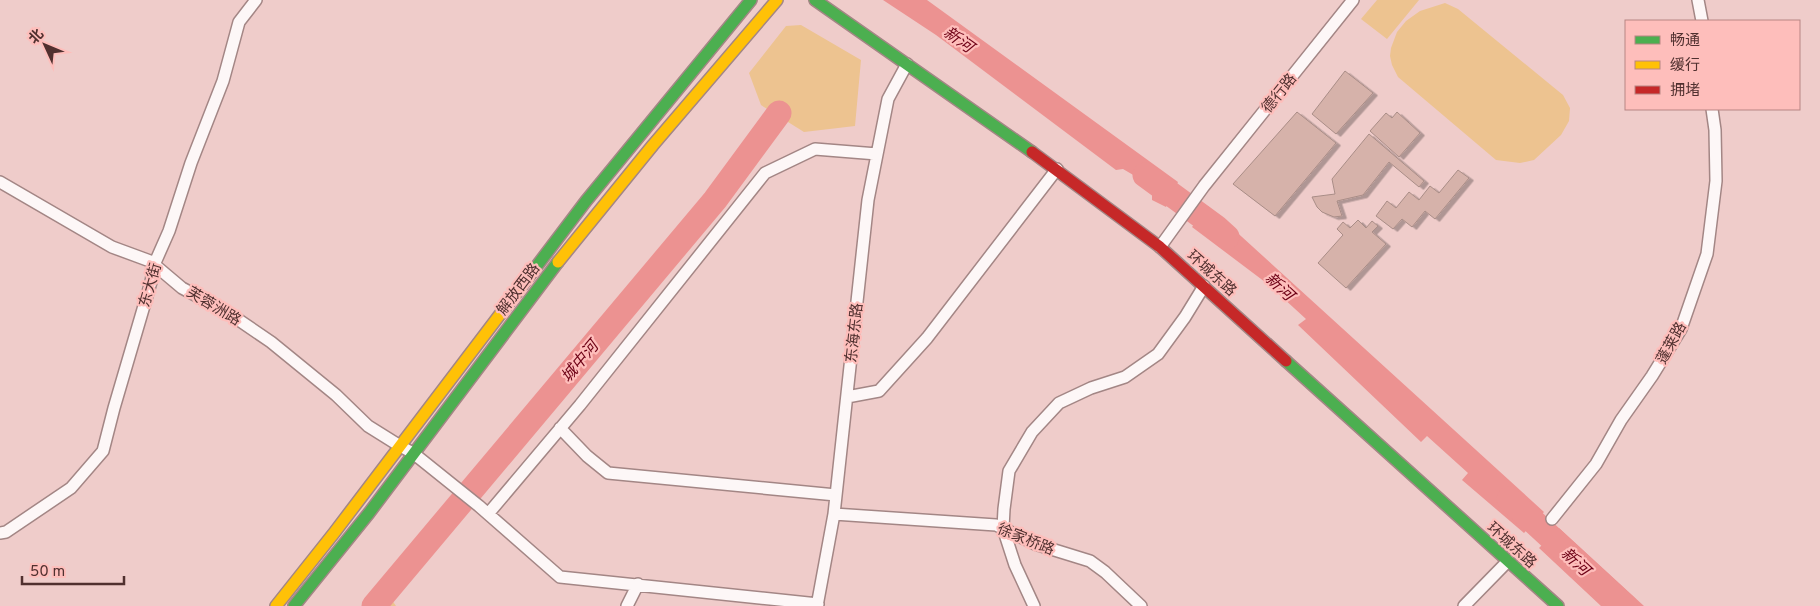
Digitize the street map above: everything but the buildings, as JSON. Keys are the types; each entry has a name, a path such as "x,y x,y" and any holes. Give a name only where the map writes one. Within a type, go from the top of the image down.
{"street":[{"name":"东大街","path":"0,533 6,532 71,488 103,451 116,399 151,282 154,265 169,232 191,163 223,81 240,22 256,0"},
{"path":"276,606 586,201 751,0"},
{"name":"解放西路","path":"294,606 369,513 566,251 653,145 777,0"},
{"name":"环城东路","path":"815,0 1057,169 1160,247 1558,606"},
{"name":"德行路","path":"1160,247 1204,186 1353,0"},
{"path":"1698,0 1702,20"},
{"name":"东海东路","path":"818,605 834,514 868,200 888,99 907,64"},
{"name":"蓬莱路","path":"1552,519 1596,464 1681,329 1707,254 1716,180 1715,130 1712,110"},
{"path":"483,510 560,428 765,173 815,149 877,154"},
{"path":"847,398 879,391 927,338 1057,169"},
{"name":"芙蓉洲路","path":"0,182 112,247 150,261 182,288 227,312 271,342 336,395 368,426 413,453 452,484 560,577 818,605"},
{"path":"1034,606 1015,565 1004,528 1004,509 1009,471 1032,432 1059,403 1091,388 1125,377 1158,354 1185,317 1204,286"},
{"path":"560,428 587,456 608,473 836,495"},
{"name":"徐家桥路","path":"834,514 996,525 1035,544 1090,561 1105,572 1141,606"},
{"path":"1464,606 1508,561"},
{"path":"627,606 638,584"}],"shaded area":[{"path":"1377,0 1419,0 1387,39 1361,19"},
{"path":"1445,3 1458,9 1563,95 1570,108 1569,121 1561,135 1534,160 1520,163 1496,160 1398,77 1390,56 1397,32 1406,21 1420,11"},
{"path":"801,25 861,60 855,126 804,132 761,105 749,73 786,26"},
{"path":"381,584 396,606 362,606"}],"water":[{"name":"新河","path":"883,0 927,0 1178,182 1166,207 1152,200 1152,186 1123,169 1116,170 936,35"},
{"name":"新河","path":"1208,206 1544,512 1524,533 1462,480 1468,473 1427,436 1421,442 1298,325 1306,319 1269,285 1192,227"},
{"name":"新河","path":"1559,528 1644,606 1601,606 1539,548"}],"waterway":[{"name":"城中河","path":"374,606 715,200 779,113"},
{"name":"新河","path":"1145,175 1227,237"},
{"name":"新河","path":"1509,499 1625,606"}],"traffic: fast":[{"path":"533,271 586,201 751,0"},
{"path":"815,0 1032,152"},
{"path":"294,606 369,513 558,262"},
{"path":"1286,361 1558,606"}],"traffic: slow":[{"path":"558,262 653,145 777,0"},
{"path":"276,606 334,533 533,271"}],"traffic: jam":[{"path":"1032,152 1160,247 1286,361"}]}
